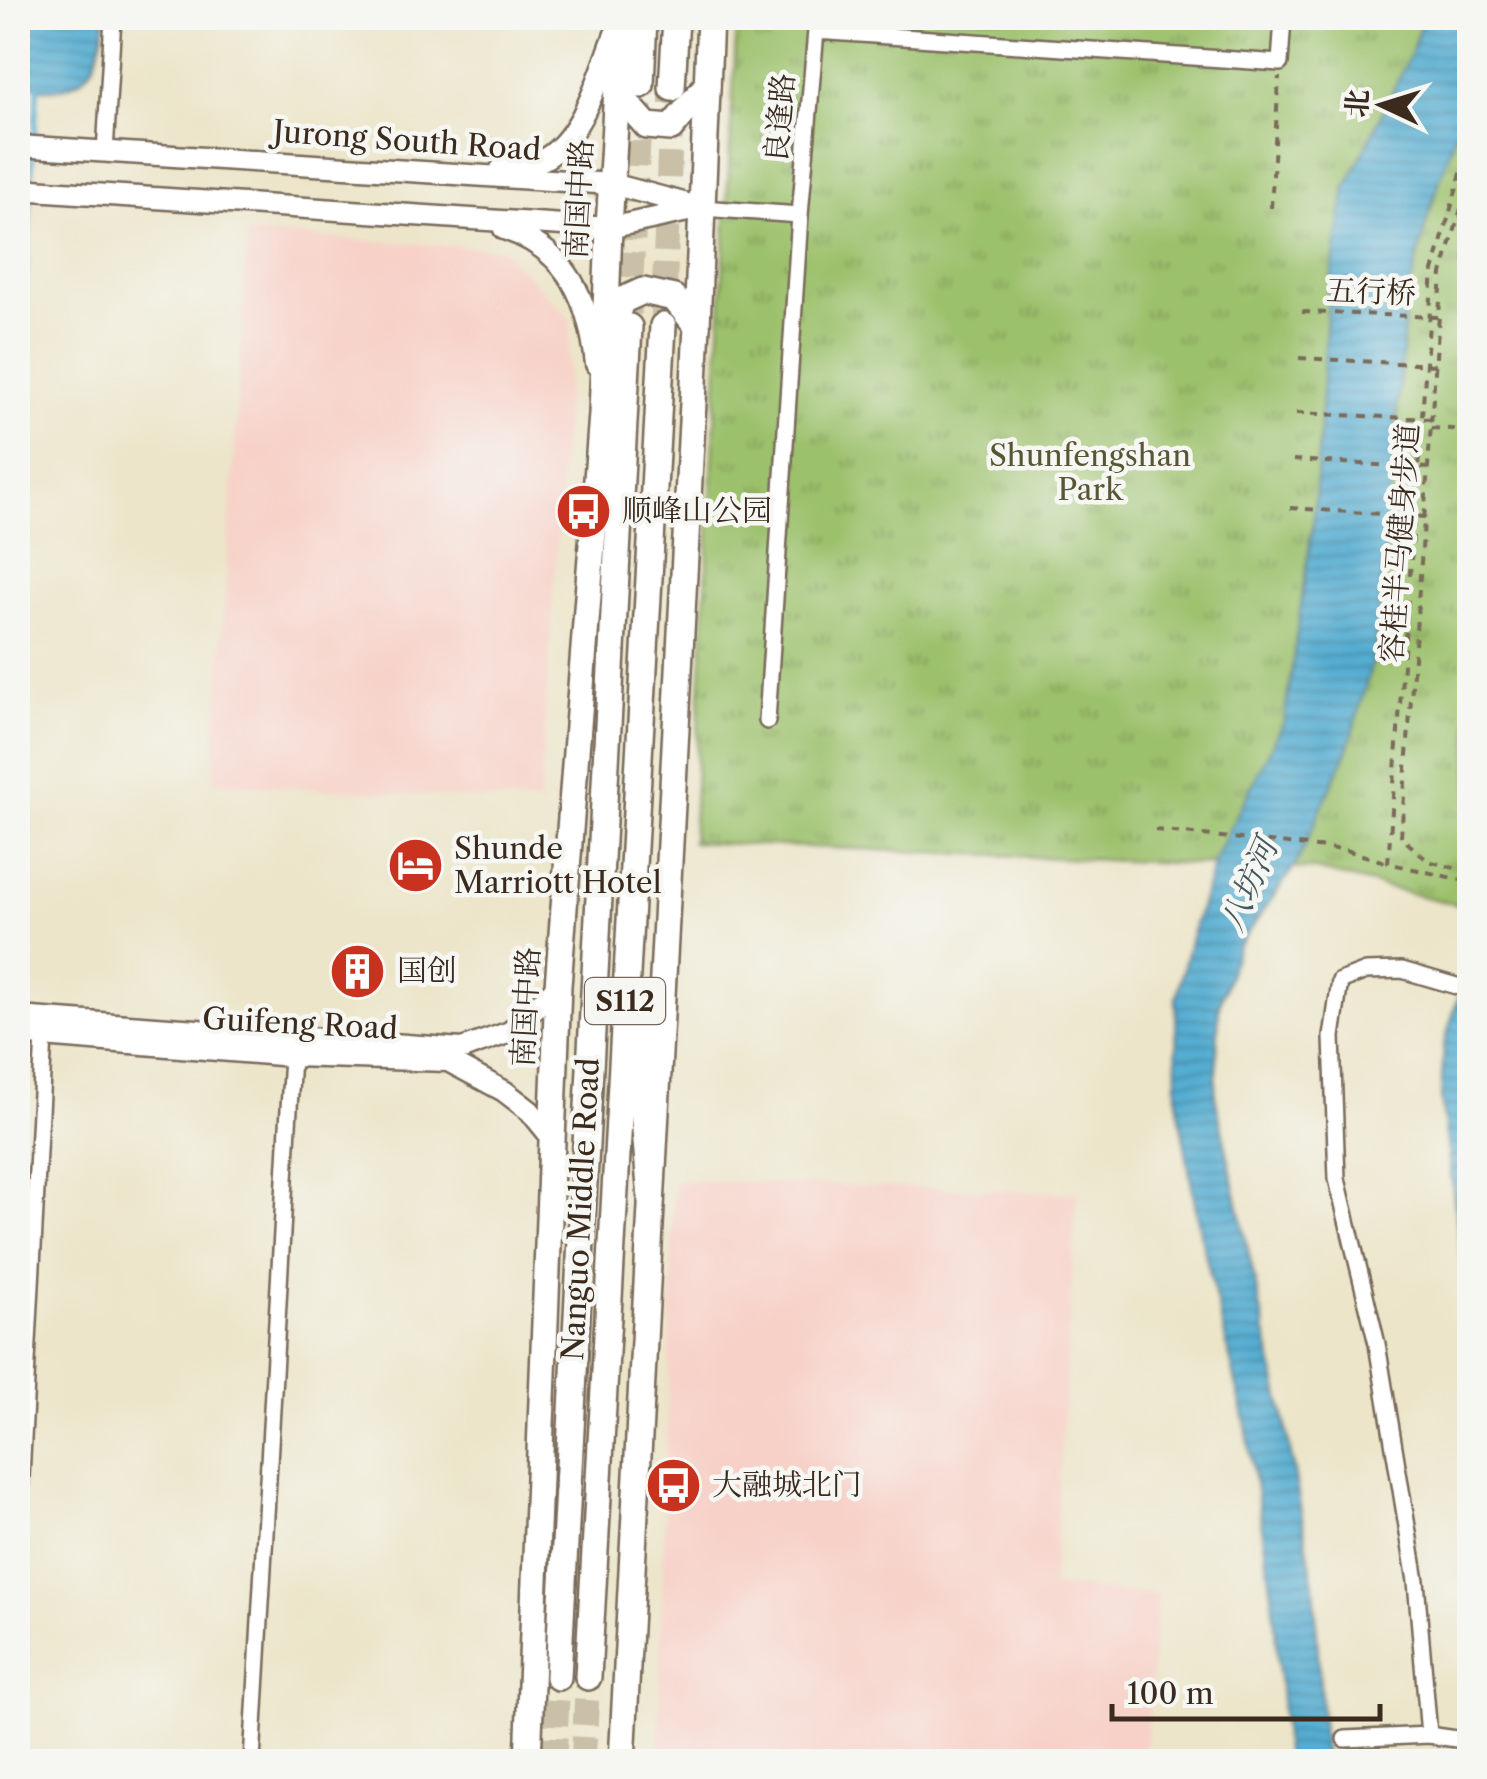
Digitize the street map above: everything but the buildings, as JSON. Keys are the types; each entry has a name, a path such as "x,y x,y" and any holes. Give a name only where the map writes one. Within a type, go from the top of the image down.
{"main road":[{"name":"南国中路","path":"528,1761 558,986 602,414 621,18"},
{"path":"641,84 644,18"},
{"path":"672,88 676,18"},
{"path":"622,1762 698,326 710,18"},
{"path":"618,63 624,100 647,126 671,128 706,85"},
{"path":"605,356 621,301 643,291 674,298 698,326"},
{"name":"Nanguo Middle Road","path":"588,1677 663,326"},
{"name":"Nanguo Middle Road","path":"558,1677 629,328"},
{"path":"628,935 651,1199"}],"street":[{"path":"105,152 113,18"},
{"path":"459,174 540,161 556,149 585,112 621,18"},
{"path":"1280,63 1283,18"},
{"name":"良逢路","path":"767,721 816,24 1280,63"},
{"name":"Jurong South Road","path":"20,146 612,184 702,208"},
{"path":"18,189 609,228 702,208 800,214"},
{"path":"453,218 502,228 533,240 568,273 588,314 602,414"},
{"path":"1429,1735 1416,1581 1377,1344 1337,1180 1332,1037 1340,981 1366,971 1402,970 1462,987"},
{"path":"18,1017 462,1048 510,1032 558,986"},
{"name":"Guifeng Road","path":"18,1034 292,1056 448,1062 504,1091 530,1112 552,1138"},
{"path":"18,1534 44,1036"},
{"path":"252,1762 292,1056"},
{"path":"1345,1740 1429,1735 1470,1741"}],"path":[{"path":"1272,208 1280,63"},
{"path":"1388,863 1434,271 1470,142"},
{"name":"容桂半马健身步道","path":"1470,178 1442,274 1401,836 1428,862 1470,872"},
{"name":"五行桥","path":"1302,312 1439,318"},
{"path":"1299,358 1436,365"},
{"path":"1296,413 1432,420"},
{"path":"1431,428 1470,430"},
{"path":"1294,460 1428,468"},
{"path":"1290,508 1424,517"},
{"path":"1155,830 1346,850 1470,882"}],"shaded area":[{"path":"248,233 502,249 571,319 540,803 213,782"},
{"path":"674,1180 1077,1193 1053,1586 1158,1594 1145,1761 661,1761 658,1749"}],"green space":[{"name":"Shunfengshan Park","path":"737,18 1469,18 1469,908 1312,869 692,842"}],"water":[{"path":"34,18 105,18 97,57 84,77 63,88 42,89 30,83"},
{"name":"八坊河","path":"1423,18 1469,18 1469,93 1428,216 1406,304 1375,652 1348,749 1297,863 1238,947 1219,1006 1215,1096 1285,1421 1314,1585 1324,1752 1331,1761 1286,1761 1272,1592 1246,1425 1200,1232 1177,1100 1176,998 1216,856 1284,722 1314,516 1328,300 1346,188 1411,53"},
{"path":"1469,961 1469,1301 1441,1097 1444,1045"}],"waterway":[{"path":"34,143 38,84"},
{"path":"31,183 33,154"},
{"path":"18,335 31,193"}],"tunnel":[{"path":"663,326 672,88"},
{"path":"629,314 640,105"},
{"path":"554,1762 558,1677"},
{"path":"583,1762 588,1677"}],"place":[{"name":"顺峰山公园","path":"583,511"},
{"name":"Shunde Marriott Hotel","path":"415,866"},
{"name":"国创","path":"358,971"},
{"name":"大融城北门","path":"673,1485"}]}
